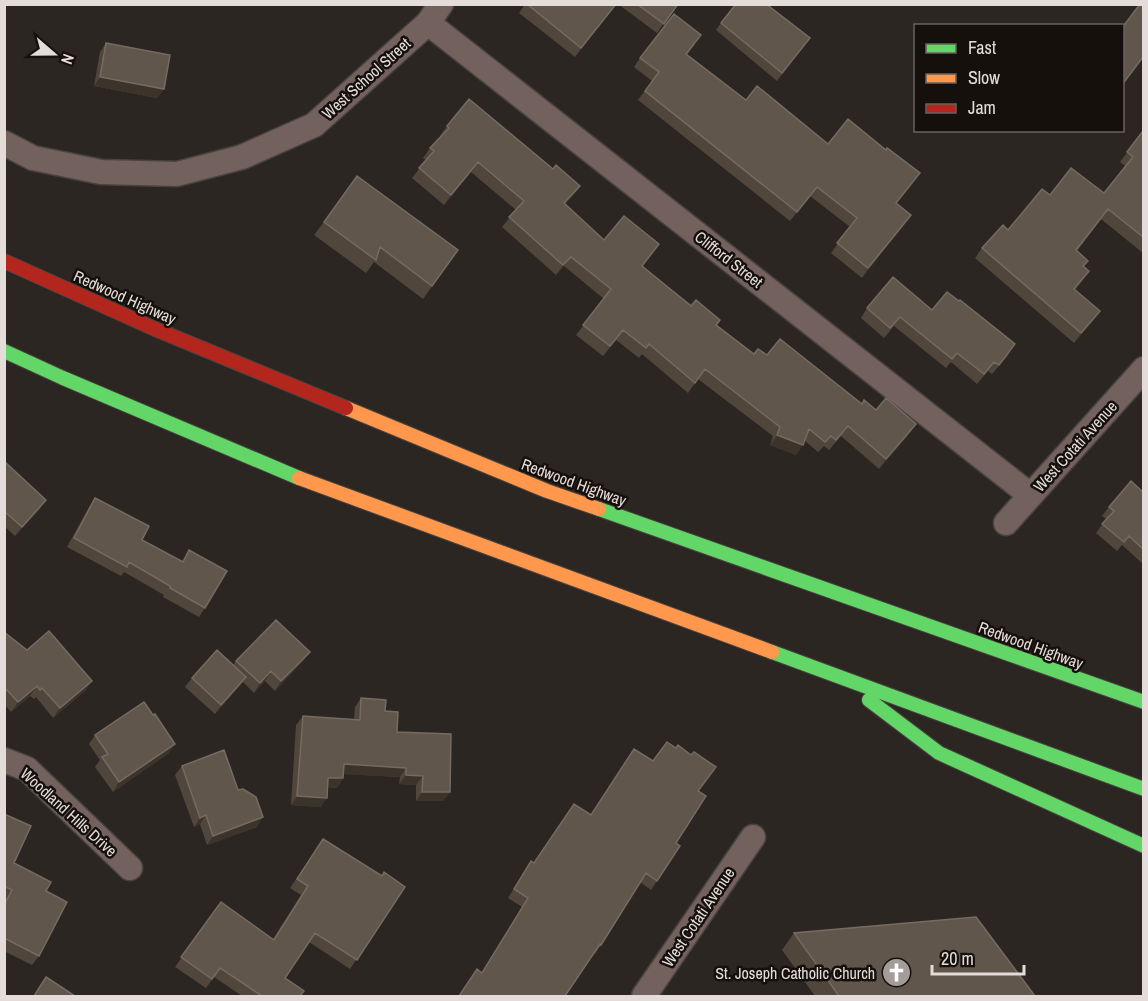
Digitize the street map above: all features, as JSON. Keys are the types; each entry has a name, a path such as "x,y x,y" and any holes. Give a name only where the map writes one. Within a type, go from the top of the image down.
{"highway":[{"name":"Redwood Highway","path":"4,261 155,329 547,491 1143,702"},
{"path":"4,351 302,479 1143,789"},
{"path":"841,679 939,753 1143,846"}],"street":[{"name":"West School Street","path":"4,143 33,158 101,172 177,174 242,157 314,125 434,14"},
{"name":"Clifford Street","path":"434,14 1030,495"},
{"name":"West Cotati Avenue","path":"1006,523 1143,369"},
{"name":"Woodland Hills Drive","path":"4,760 27,769 130,868"},
{"name":"West Cotati Avenue","path":"644,996 753,837"}],"building":[{"path":"527,4 616,4 581,48"},
{"path":"637,4 678,4 664,24"},
{"path":"736,4 766,4 810,38 782,73 721,23"},
{"path":"1140,4 1143,4 1143,57 1124,82 1124,25"},
{"path":"674,14 701,35 686,54 746,100 757,86 828,144 848,119 886,150 887,148 920,173 896,203 911,215 868,268 837,243 857,218 817,187 797,212 645,91 659,72 640,58"},
{"path":"106,43 170,55 164,89 100,77"},
{"path":"469,99 553,169 556,165 580,186 564,203 604,240 624,216 659,244 642,266 691,306 696,300 720,320 716,325 754,354 758,349 767,355 780,339 862,404 864,400 876,410 886,398 916,424 886,459 848,426 836,440 831,436 825,442 809,429 803,445 777,435 780,427 705,369 695,383 649,344 646,348 623,330 610,346 583,325 611,289 571,257 563,265 509,217 524,201 478,162 451,195 419,168 434,151 430,148 449,128 447,126"},
{"path":"1143,131 1143,237 1108,209 1076,250 1088,261 1083,266 1089,271 1074,289 1100,311 1081,333 982,248 1003,225 1008,230 1042,189 1050,195 1071,168 1104,193 1133,157 1127,152"},
{"path":"357,176 458,250 432,286 380,247 376,260 324,222"},
{"path":"893,277 932,310 947,292 1015,344 999,365 994,362 984,374 957,353 952,359 900,317 890,328 867,308"},
{"path":"5,462 46,500 22,527 4,511"},
{"path":"1131,481 1143,492 1143,549 1129,536 1124,542 1102,524 1114,511 1109,507"},
{"path":"95,498 149,526 142,540 183,562 189,550 227,571 205,608 129,562 127,567 74,538"},
{"path":"276,620 310,652 281,681 271,671 260,683 236,661"},
{"path":"49,631 92,681 60,708 42,688 40,690 37,686 18,702 4,687 4,632 27,650"},
{"path":"217,650 246,677 221,705 192,678"},
{"path":"361,698 386,700 385,711 398,712 397,732 451,734 450,792 422,792 423,776 406,775 406,768 344,764 343,778 328,778 327,798 297,796 303,716 360,720"},
{"path":"144,702 175,744 119,782 102,757 108,754 95,735"},
{"path":"667,742 676,748 678,745 691,755 694,752 716,767 698,791 706,796 676,843 680,846 657,881 646,873 601,945 565,996 459,996 477,969 482,973 528,898 514,889 531,861 534,863 574,804 591,815 634,749 653,761"},
{"path":"224,750 238,790 243,789 256,797 263,817 213,836 206,815 200,818 182,766"},
{"path":"4,814 31,826 14,863 51,882 46,891 67,902 39,956 4,938 4,905 12,890 4,886"},
{"path":"323,839 382,876 384,872 405,887 357,960 315,933 285,978 304,991 300,996 262,996 220,968 212,979 181,957 221,902 274,940 308,886 297,879"},
{"name":"St. Joseph Catholic Church","path":"976,917 1035,996 839,996 794,933"},
{"path":"46,977 75,996 34,996"}],"traffic: fast":[{"path":"4,351 299,478"},
{"path":"599,509 1144,702"},
{"path":"772,652 1144,789"},
{"path":"869,700 939,753 1144,846"}],"traffic: slow":[{"path":"346,408 547,491 599,509"},
{"path":"299,478 772,652"}],"traffic: jam":[{"path":"4,261 155,329 346,408"}],"place":[{"name":"St. Joseph Catholic Church","path":"896,973"}]}
